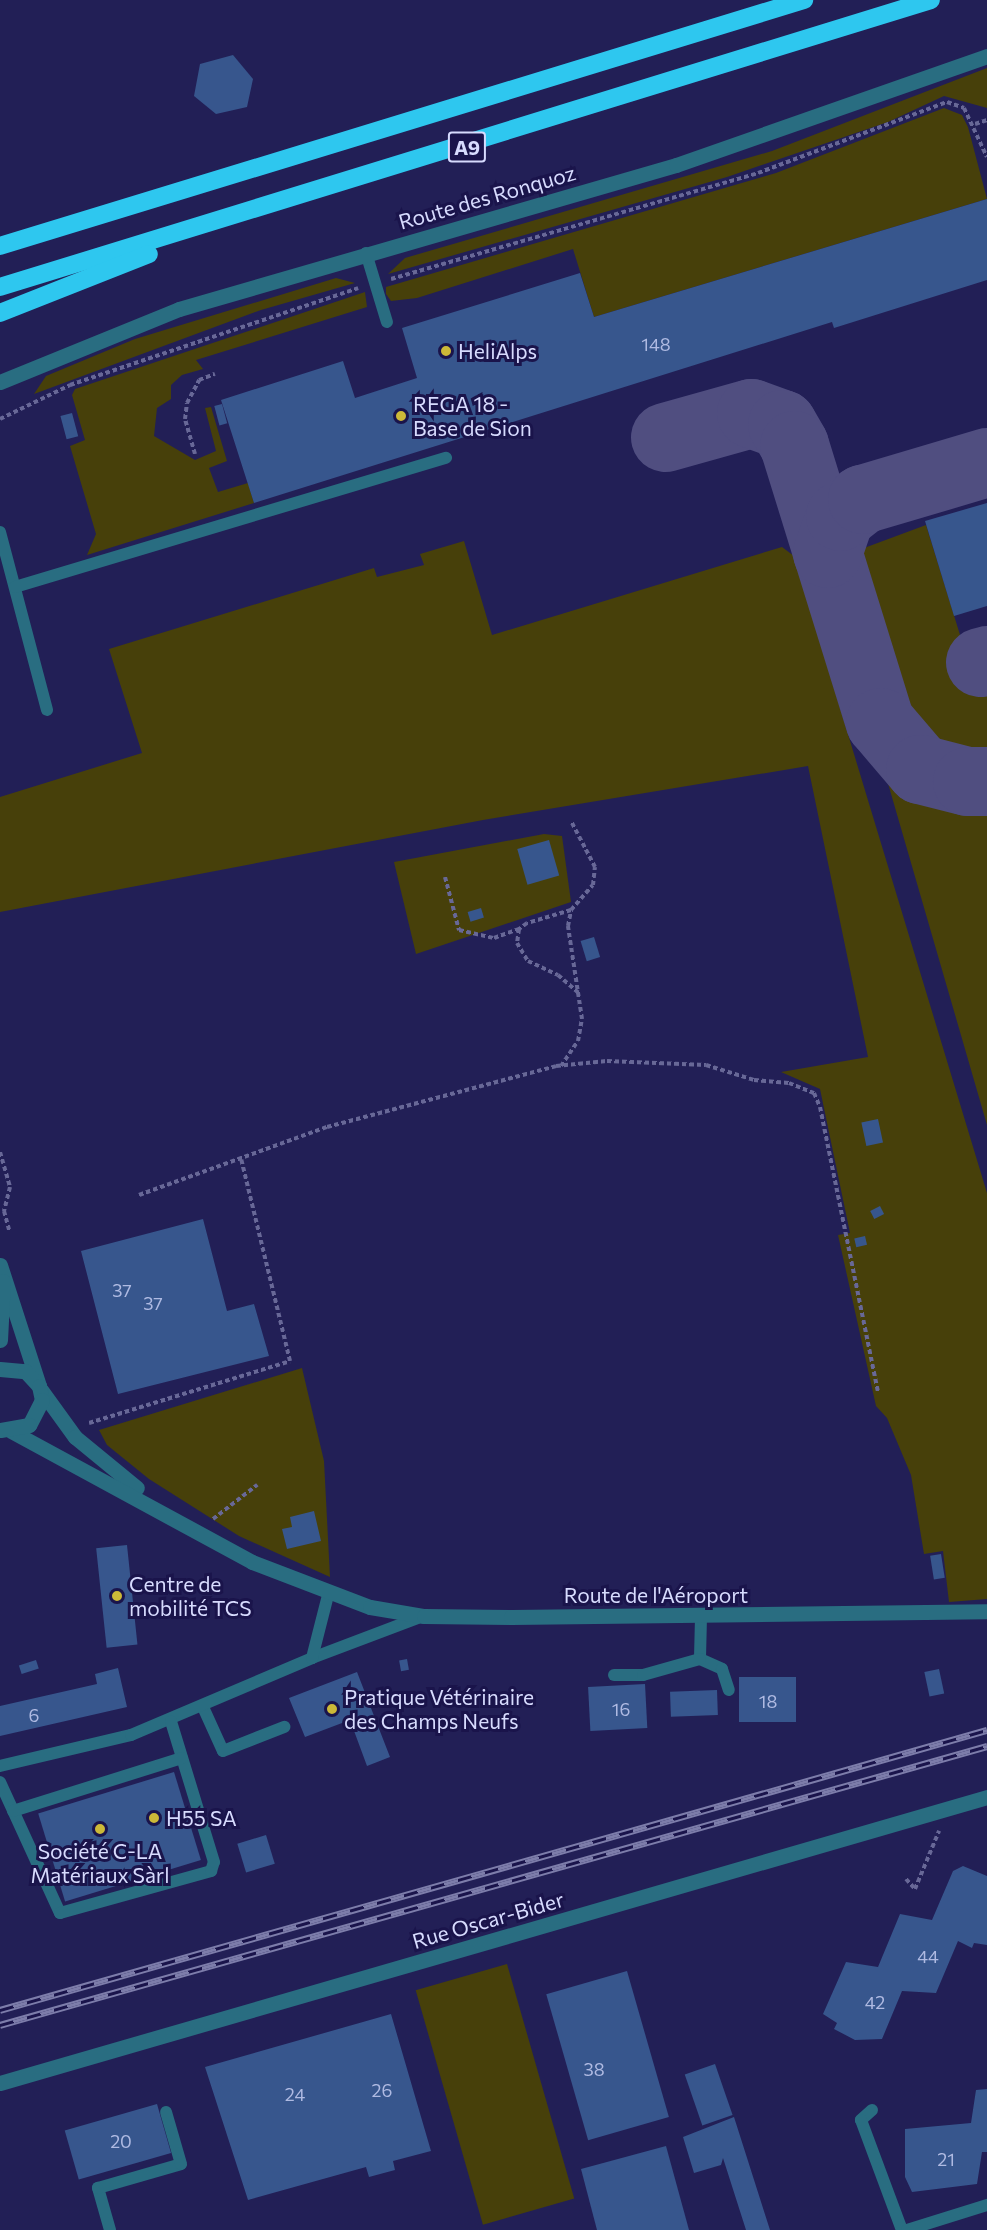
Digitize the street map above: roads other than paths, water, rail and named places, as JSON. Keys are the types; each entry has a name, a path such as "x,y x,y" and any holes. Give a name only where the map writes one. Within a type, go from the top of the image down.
{"highway":[{"name":"A9","path":"0,246 804,0"},
{"name":"A9","path":"0,287 254,212 931,0"},
{"path":"0,313 254,212"}],"street":[{"name":"Route des Ronquoz","path":"0,382 109,333 366,253 676,165 987,56"},
{"name":"Route de l'Aéroport","path":"0,1340 2,1270"},
{"name":"Route de l'Aéroport","path":"2,1270 40,1388 75,1437 164,1511"},
{"path":"0,1369 25,1371 40,1388 36,1418 5,1430"},
{"name":"Route de l'Aéroport","path":"5,1430 328,1595 424,1616 701,1617 987,1611"},
{"name":"Rue Oscar-Bider","path":"0,2083 987,1797"}],"lane":[{"path":"366,253 387,322"},
{"path":"15,587 446,458"},
{"path":"0,532 47,710"},
{"path":"312,1658 328,1595"},
{"path":"0,1766 171,1721 312,1658 424,1616"},
{"path":"700,1659 701,1617"},
{"path":"614,1675 643,1675 700,1659 722,1669 729,1690"},
{"path":"202,1707 223,1751 284,1727"},
{"path":"0,1782 60,1913 211,1871 214,1862 171,1721"},
{"path":"13,1810 182,1758"},
{"path":"872,2110 861,2120 902,2230"},
{"path":"110,2230 98,2188 181,2164 166,2112"},
{"path":"908,2230 987,2205"}],"railway":[{"path":"0,2010 987,1730"},
{"path":"0,2025 987,1746"}],"place":[{"name":"HeliAlps","path":"446,351"},
{"name":"REGA 18 - Base de Sion","path":"401,416"},
{"name":"Centre de mobilité TCS","path":"117,1596"},
{"name":"Pratique Vétérinaire des Champs Neufs","path":"332,1709"},
{"name":"H55 SA","path":"154,1818"},
{"name":"Société C-LA Matériaux Sàrl","path":"100,1829"}]}
